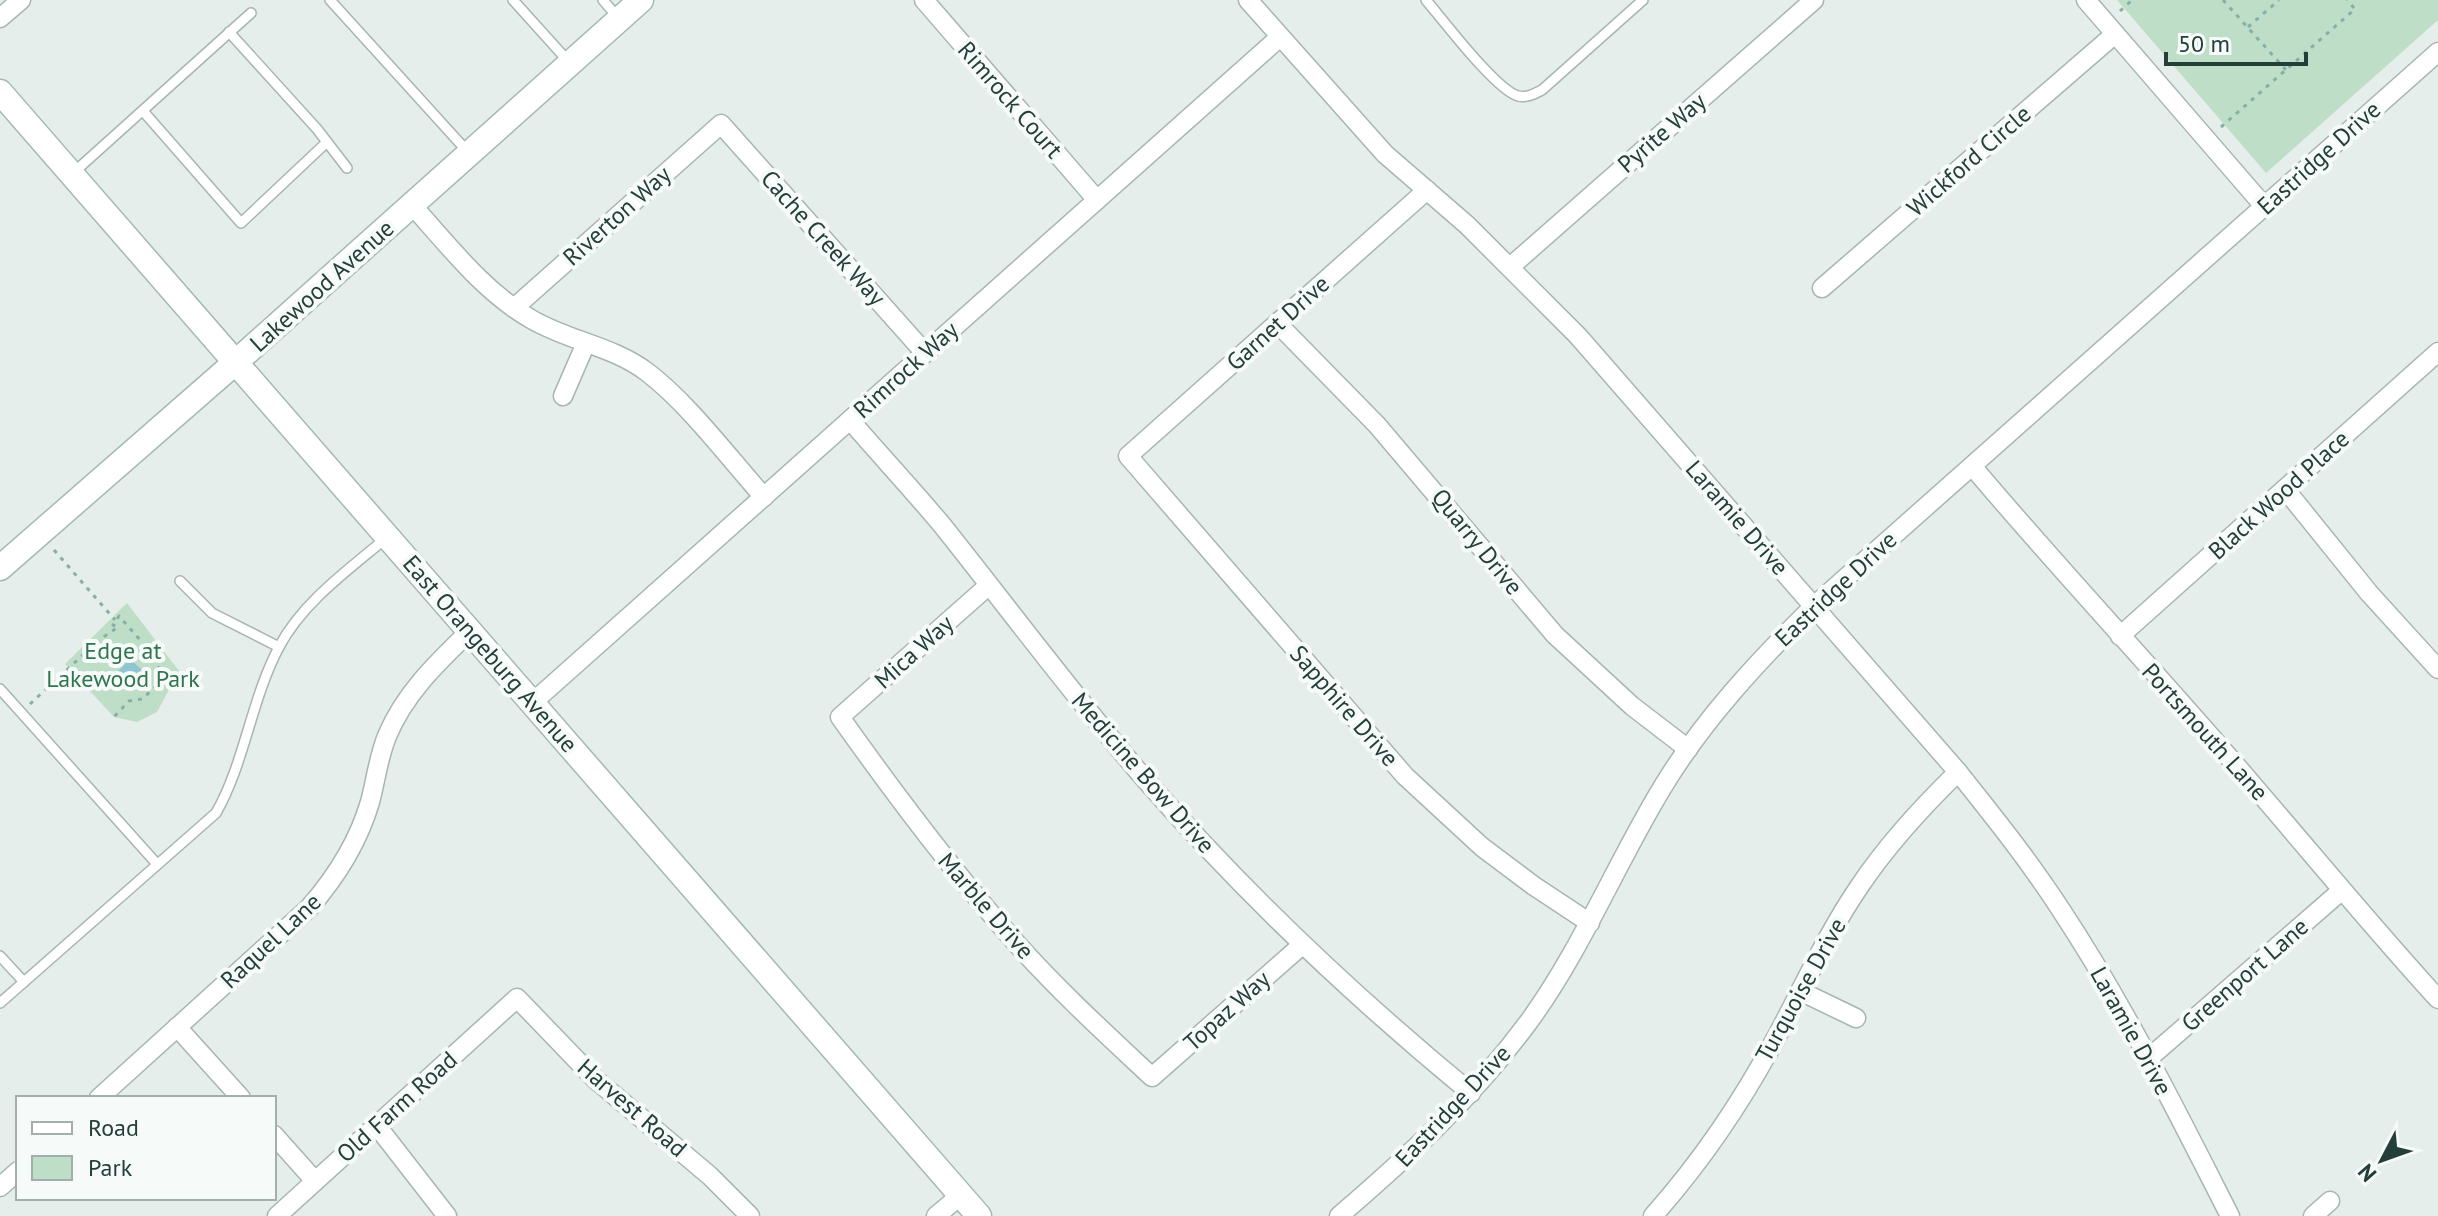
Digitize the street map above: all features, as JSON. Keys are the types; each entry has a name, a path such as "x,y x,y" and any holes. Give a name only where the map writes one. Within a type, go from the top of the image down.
{"street":[{"path":"0,18 21,0"},
{"name":"Lakewood Avenue","path":"0,568 641,0"},
{"name":"Rimrock Court","path":"924,0 1097,200"},
{"name":"Laramie Drive","path":"1248,0 1359,128 1510,267 1578,336 1958,772 2061,909 2149,1058 2230,1216"},
{"name":"Pyrite Way","path":"1510,267 1814,0"},
{"path":"2086,0 2264,206"},
{"name":"Wickford Circle","path":"1822,288 2115,34"},
{"name":"Rimrock Way","path":"532,703 1280,37"},
{"name":"Eastridge Drive","path":"1339,1216 1414,1151 1471,1093 1531,1019 1590,923 1627,848 1688,749 1727,698 1774,645 1814,606 2438,52"},
{"name":"East Orangeburg Avenue","path":"0,92 979,1216"},
{"name":"Riverton Way","path":"514,308 721,124"},
{"name":"Cache Creek Way","path":"721,124 925,353"},
{"name":"Garnet Drive","path":"1128,456 1427,190"},
{"path":"412,205 489,288 514,308 561,335 617,354 666,387 764,497"},
{"name":"Quarry Drive","path":"1277,323 1377,425 1555,635 1632,706 1688,749"},
{"path":"563,396 586,343"},
{"name":"Black Wood Place","path":"2120,636 2438,352"},
{"name":"Medicine Bow Drive","path":"850,420 941,525 1145,778 1214,855 1302,945 1396,1032 1471,1093"},
{"name":"Sapphire Drive","path":"1128,456 1405,776 1482,847 1590,923"},
{"name":"Portsmouth Lane","path":"1972,466 2438,999"},
{"path":"2285,489 2369,593 2438,669"},
{"name":"Mica Way","path":"840,717 988,586"},
{"name":"Raquel Lane","path":"101,1096 309,908 331,883 358,837 378,763 399,712 431,667 470,631"},
{"name":"Marble Drive","path":"840,717 907,811 969,888 1049,977 1152,1077"},
{"name":"Turquoise Drive","path":"1653,1216 1739,1101 1776,1038 1822,946 1859,887 1907,825 1958,772"},
{"name":"Greenport Lane","path":"2149,1058 2341,891"},
{"name":"Topaz Way","path":"1152,1077 1302,945"},
{"path":"1800,991 1856,1018"},
{"name":"Old Farm Road","path":"277,1216 517,998"},
{"name":"Harvest Road","path":"517,998 595,1079 661,1132 750,1216"},
{"path":"177,1027 239,1096"},
{"path":"377,1126 447,1216"},
{"path":"276,1137 315,1181"},
{"path":"0,1187 16,1173"},
{"path":"936,1216 961,1195"},
{"path":"2313,1216 2330,1201"}],"lane":[{"path":"330,0 470,154"},
{"path":"513,0 570,64"},
{"path":"603,0 619,19"},
{"path":"1426,0 1505,89 1518,96 1531,96 1542,90 1643,0"},
{"path":"72,174 251,13"},
{"path":"229,32 347,168"},
{"path":"143,111 241,223 327,142"},
{"path":"0,1003 216,813 279,647 323,591 388,537"},
{"path":"180,581 212,613 279,647"},
{"path":"0,689 157,864"},
{"path":"0,956 24,982"}],"path":[{"path":"2120,11 2132,0"},
{"path":"2223,0 2286,70"},
{"path":"2247,27 2279,0"},
{"path":"2221,127 2355,9 2347,0"},
{"path":"39,534 115,620"},
{"path":"21,713 76,660 118,627 113,625 119,616 161,664 154,688 142,699 129,701 114,717"}],"green space":[{"path":"2117,0 2438,0 2438,20 2266,173"},
{"name":"Edge at Lakewood Park","path":"127,603 179,671 157,712 137,722 114,717 65,664"}],"water":[{"path":"130,659 142,670 121,689 112,686 108,691 97,679 105,672 115,674"}]}
